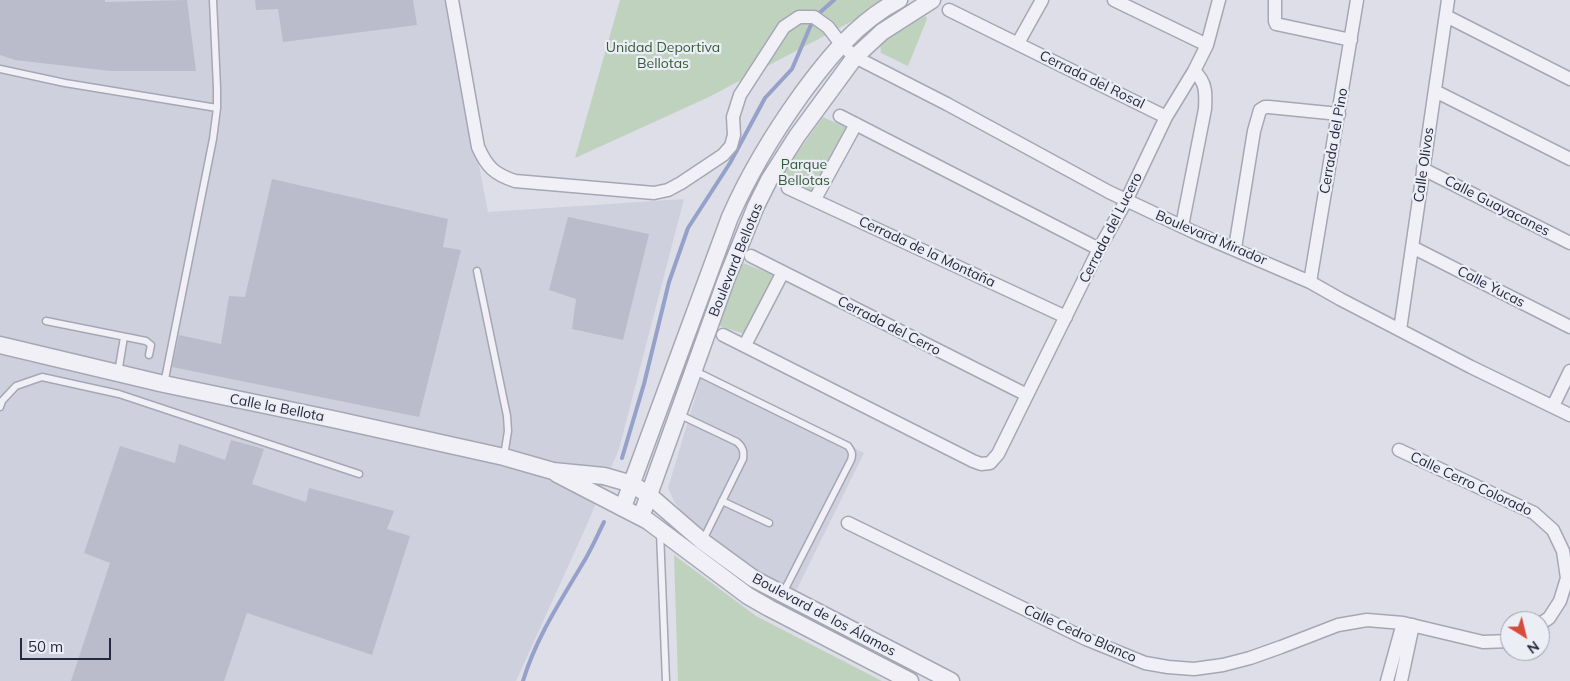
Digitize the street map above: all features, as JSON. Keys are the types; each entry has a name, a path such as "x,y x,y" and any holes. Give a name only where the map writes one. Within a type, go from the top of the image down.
{"street":[{"name":"Boulevard Mirador","path":"452,0 478,147 486,164 501,176 515,181 654,194 668,190 723,155 731,146 734,135 733,117 740,95 784,27 799,17 814,17 828,27 841,44 855,57 1126,201 1310,282 1471,367 1570,415"},
{"name":"Boulevard Bellotas","path":"623,507 730,217 751,172 817,73 841,44 867,21 898,0"},
{"name":"Boulevard Bellotas","path":"641,517 693,370 716,332 744,254 756,206 770,180 797,136 855,57 882,32 932,0"},
{"path":"1018,43 1042,0"},
{"path":"1114,0 1207,45"},
{"name":"Cerrada del Lucero","path":"745,345 973,461 981,464 990,463 998,454 1099,249 1126,201 1166,117 1194,71 1207,45 1218,0"},
{"path":"1275,0 1276,24 1351,40"},
{"name":"Cerrada del Pino","path":"1310,282 1357,0"},
{"name":"Calle Olivos","path":"1400,330 1448,0"},
{"name":"Cerrada del Rosal","path":"949,10 1166,117"},
{"path":"1446,16 1570,79"},
{"path":"1182,226 1205,109 1206,93 1204,84 1194,71"},
{"path":"1435,91 1570,159"},
{"path":"1235,248 1254,131 1260,110 1269,107 1338,114"},
{"path":"840,116 1099,249"},
{"path":"815,199 856,124"},
{"name":"Calle Guayacanes","path":"1424,169 1570,243"},
{"path":"751,172 770,180"},
{"name":"Cerrada de la Montaña","path":"788,188 1066,317"},
{"name":"Cerrada del Cerro","path":"720,244 783,272 1027,395"},
{"name":"Calle Yucas","path":"1412,246 1570,327"},
{"path":"691,323 745,345 783,272"},
{"name":"Calle la Bellota","path":"0,345 164,384 504,457 553,471 604,476 632,484"},
{"path":"1553,406 1570,371"},
{"name":"Calle Cerro Colorado","path":"1399,450 1534,513 1553,530 1563,550 1567,578 1560,601 1550,615"},
{"name":"Calle la Bellota","path":"553,471 623,507"},
{"name":"Boulevard de los Álamos","path":"632,484 650,496 702,541 754,579 951,681"},
{"name":"Boulevard de los Álamos","path":"623,507 660,530 755,600 910,681"},
{"name":"Calle Cedro Blanco","path":"848,523 1086,639 1145,663 1194,669 1250,658 1338,624 1368,620 1408,624"},
{"path":"1408,624 1483,642 1500,641"},
{"path":"1387,681 1408,624"},
{"path":"1401,681 1408,624"}],"lane":[{"path":"164,384 213,138 217,108 218,88 213,0"},
{"path":"0,69 65,83 217,108"},
{"path":"477,271 507,416 508,431 504,457"},
{"path":"46,321 146,341 151,346 149,355"},
{"path":"118,373 124,337"},
{"path":"693,370 848,446 853,455 782,594"},
{"path":"0,407 2,401 16,386 42,377 119,394 359,474"},
{"path":"678,413 737,442 742,446 744,452 743,459 702,541"},
{"path":"722,501 769,524"},
{"path":"660,530 666,681"}],"shaded area":[{"path":"0,0 447,0 488,212 684,199 619,449 516,681 0,681"},
{"path":"703,371 864,453 796,591 754,572 694,526 675,503 668,488"}],"green space":[{"name":"Unidad Deportiva Bellotas","path":"620,0 892,0 709,97 575,158"},
{"path":"926,16 927,19 908,66 881,53 880,42"},
{"name":"Parque Bellotas","path":"823,117 847,128 811,197 778,180"},
{"path":"743,263 773,275 744,334 717,325"},
{"path":"674,555 756,616 882,681 678,681"}],"building":[{"path":"0,0 105,0 105,2 187,0 196,71 110,71 15,60 0,55"},
{"path":"255,0 413,0 417,25 283,42 278,9 256,10"},
{"path":"272,179 448,219 443,247 461,250 419,417 172,367 179,335 221,344 229,296 245,297"},
{"path":"568,217 649,234 623,340 572,329 576,299 549,290"},
{"path":"231,440 264,449 252,484 306,502 309,488 394,511 387,529 410,536 372,655 247,613 224,681 71,681 110,563 84,553 120,446 175,463 179,444 225,460"}],"waterway":[{"path":"817,15 834,0"},
{"path":"622,458 644,384 669,282 688,228 730,163 765,98 792,69 813,20"},
{"path":"523,681 542,635 589,553 604,522"}]}
